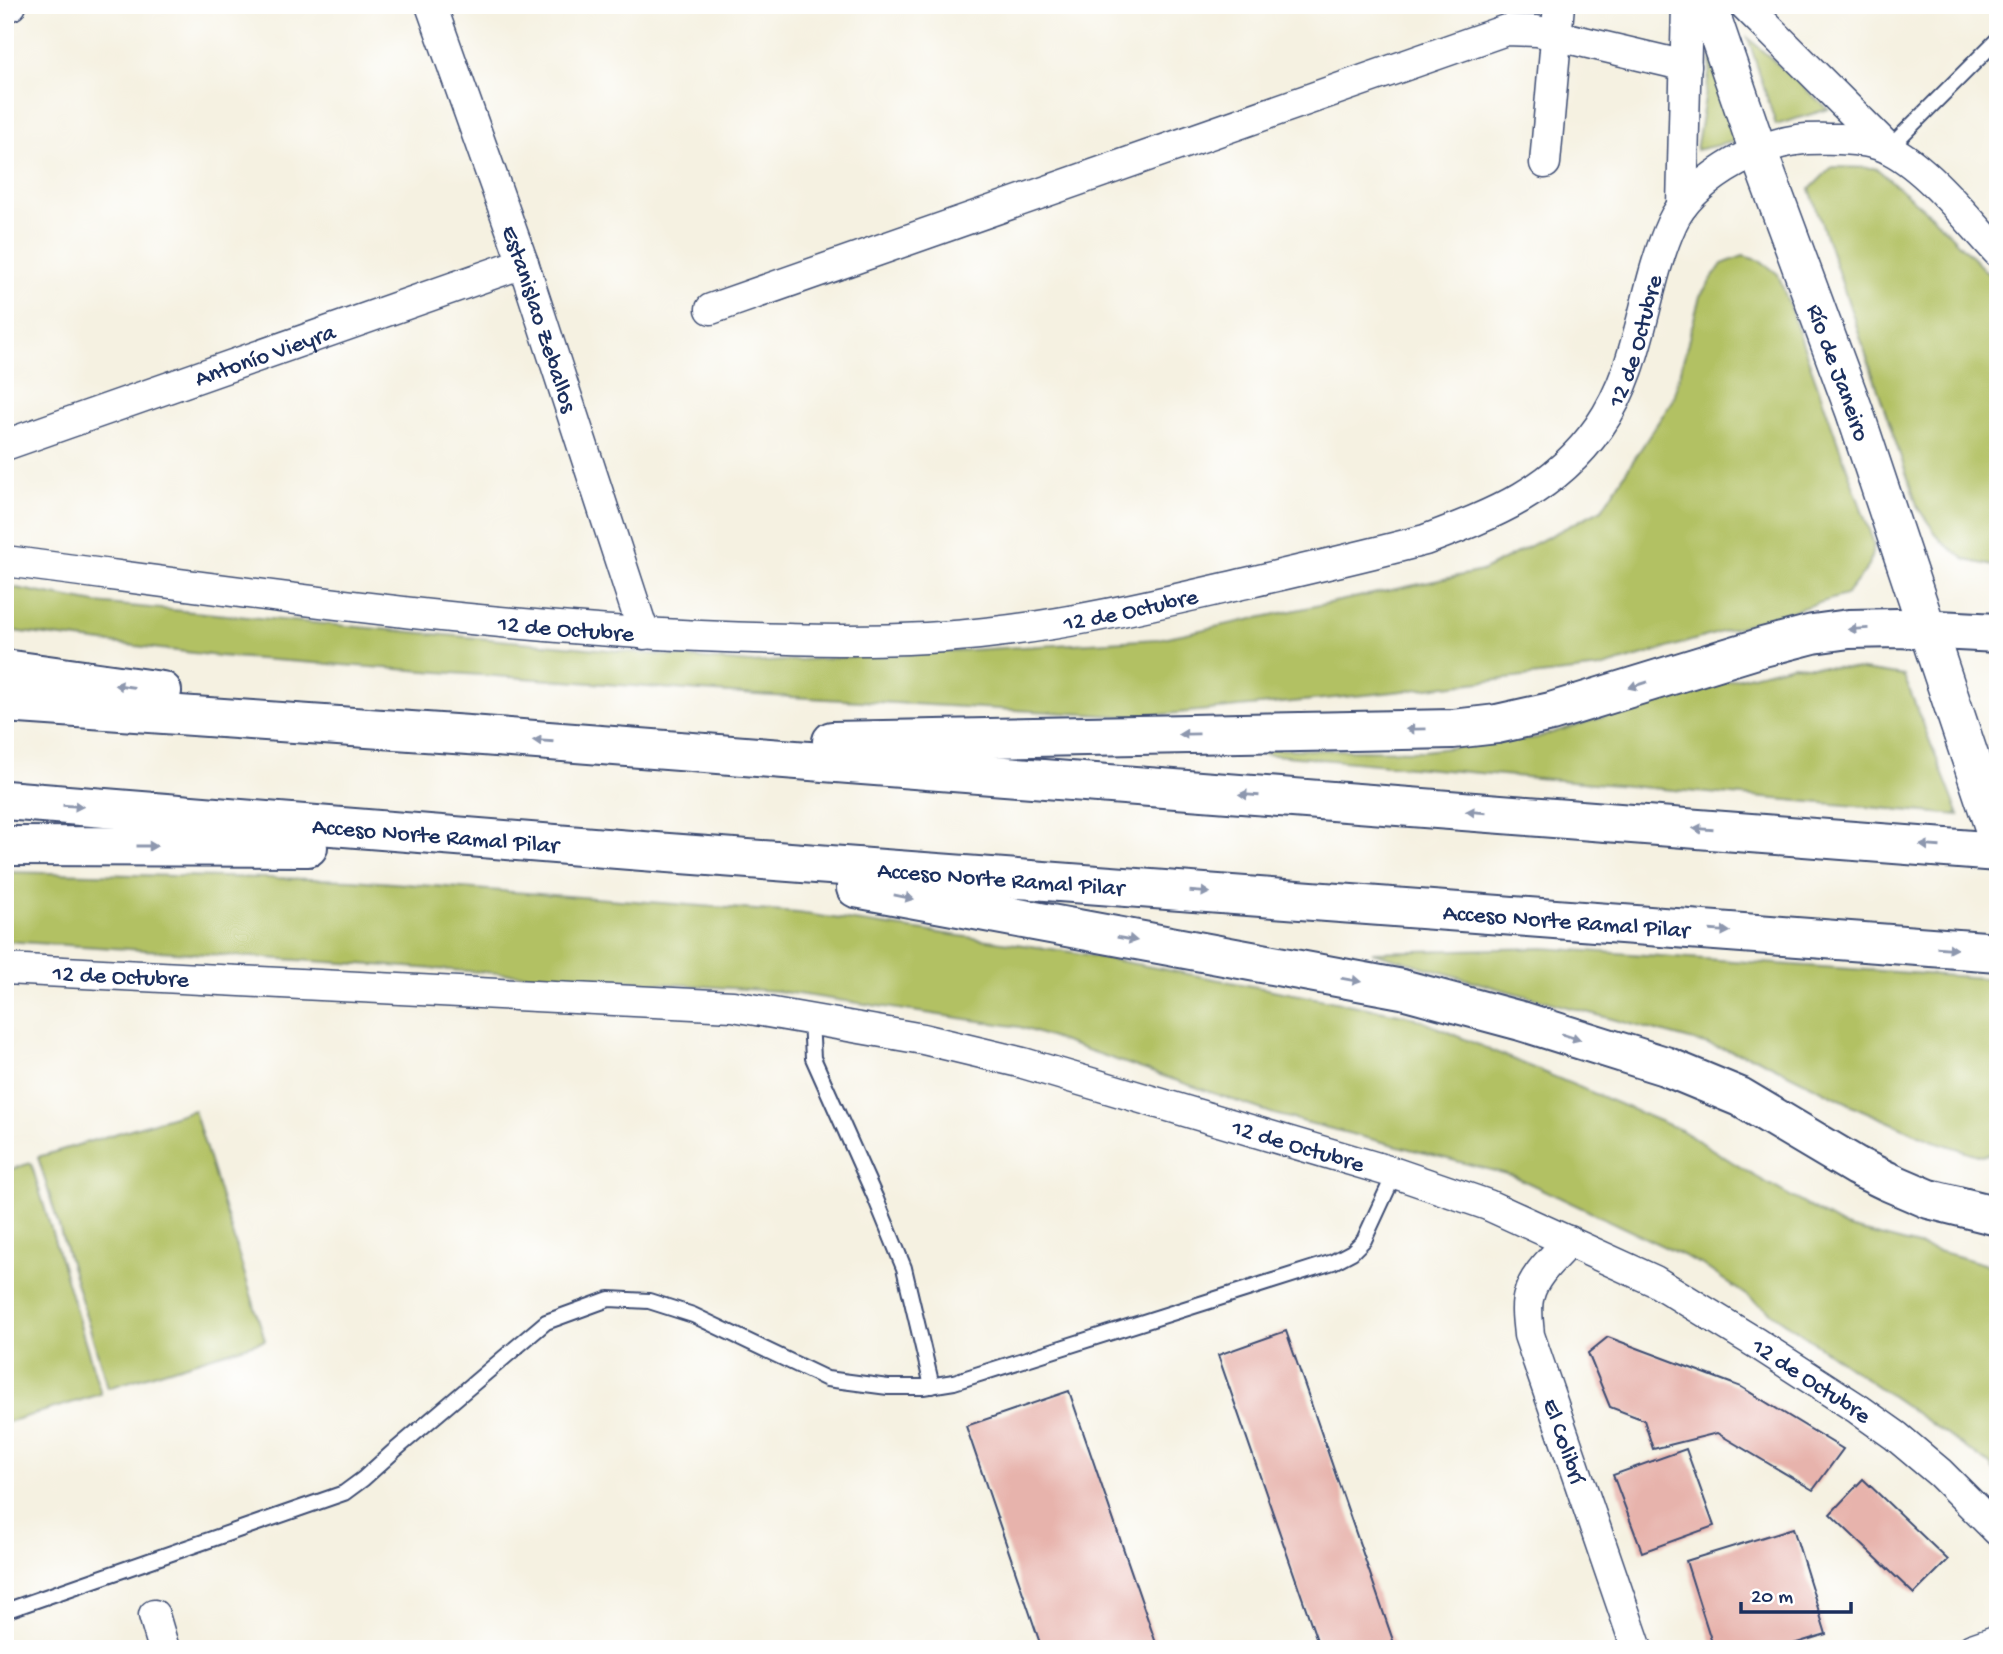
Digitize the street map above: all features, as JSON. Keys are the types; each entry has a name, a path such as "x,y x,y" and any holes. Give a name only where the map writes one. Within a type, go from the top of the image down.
{"highway":[{"path":"603,746 1453,729 1497,724 1551,712 1791,639 1849,629 1926,628 1998,633"},
{"path":"5,669 483,736"},
{"path":"5,703 483,736 1998,852"},
{"name":"Acceso Norte Ramal Pilar","path":"5,800 668,853 1998,952"},
{"path":"5,846 626,849"},
{"path":"668,853 1402,989 1521,1021 1665,1066 1728,1092 1887,1181 1929,1199 1998,1216"}],"street":[{"path":"5,7 11,5"},
{"name":"Estanislao Zeballos","path":"431,5 523,263 644,634"},
{"path":"1545,163 1559,5"},
{"path":"1682,206 1687,5"},
{"name":"Río de Janeiro","path":"1707,5 1854,410 1998,841"},
{"path":"1745,5 1889,148"},
{"path":"711,309 1506,30 1537,31 1686,66"},
{"name":"12 de Octubre","path":"5,561 501,622 644,634 759,639 892,640 994,633 1117,613 1425,541 1515,502 1549,481 1577,456 1600,426 1619,393 1633,354 1656,266 1673,221 1682,206 1715,175 1758,151 1795,140 1824,139 1859,140 1889,148 1934,184 1998,252"},
{"name":"Antonío Vieyra","path":"5,445 523,263"},
{"name":"12 de Octubre","path":"5,969 733,1006 923,1040 1023,1063 1395,1173 1488,1205 1655,1282 1756,1343 1896,1436 1940,1473 1998,1531"},
{"name":"El Colibrí","path":"1569,1241 1538,1275 1529,1295 1529,1335 1637,1649"},
{"path":"154,1615 164,1649"},
{"path":"1972,1649 1998,1640"}],"lane":[{"path":"1889,148 1998,38"},
{"path":"811,1020 813,1058 904,1268 932,1386"},
{"path":"5,1611 344,1493 546,1322 609,1299 649,1301 693,1315 827,1379 888,1387 932,1386 954,1382 1333,1262 1352,1252 1364,1240 1395,1173"}],"green space":[{"path":"1748,38 1828,109 1776,125"},
{"path":"1712,57 1747,139 1696,150"},
{"path":"1832,167 1876,168 1932,216 1998,284 1998,567 1966,560 1942,542 1918,508 1810,189"},
{"path":"1743,256 1761,261 1778,274 1874,544 1869,566 1846,595 1600,668 1385,693 1136,717 757,695 218,656 5,630 5,586 96,603 750,663 1158,639 1482,571 1602,509 1673,399 1700,296 1722,264"},
{"path":"1793,665 1856,669 1904,676 1959,815 1193,748 1423,751 1536,738 1678,693"},
{"path":"5,872 352,880 798,913 1072,952 1410,1016 1681,1130 1845,1227 1998,1268 1998,1476 1989,1464 1701,1264 1514,1176 1274,1114 1020,1027 777,991 5,941"},
{"path":"1543,948 1998,979 1998,1152 1981,1156 1931,1140 1860,1109 1757,1058 1372,952"},
{"path":"194,1110 265,1340 108,1388 38,1157"},
{"path":"31,1163 101,1394 5,1423 5,1171"}],"building":[{"path":"1286,1331 1396,1649 1320,1649 1218,1355"},
{"path":"1608,1337 1741,1387 1843,1449 1813,1490 1717,1433 1653,1449 1644,1420 1610,1407 1588,1353"},
{"path":"1069,1391 1158,1649 1042,1649 966,1426"},
{"path":"1686,1449 1714,1526 1642,1552 1613,1475"},
{"path":"1863,1479 1948,1560 1914,1594 1830,1514"},
{"path":"1793,1528 1826,1634 1777,1649 1714,1649 1686,1561"}]}
